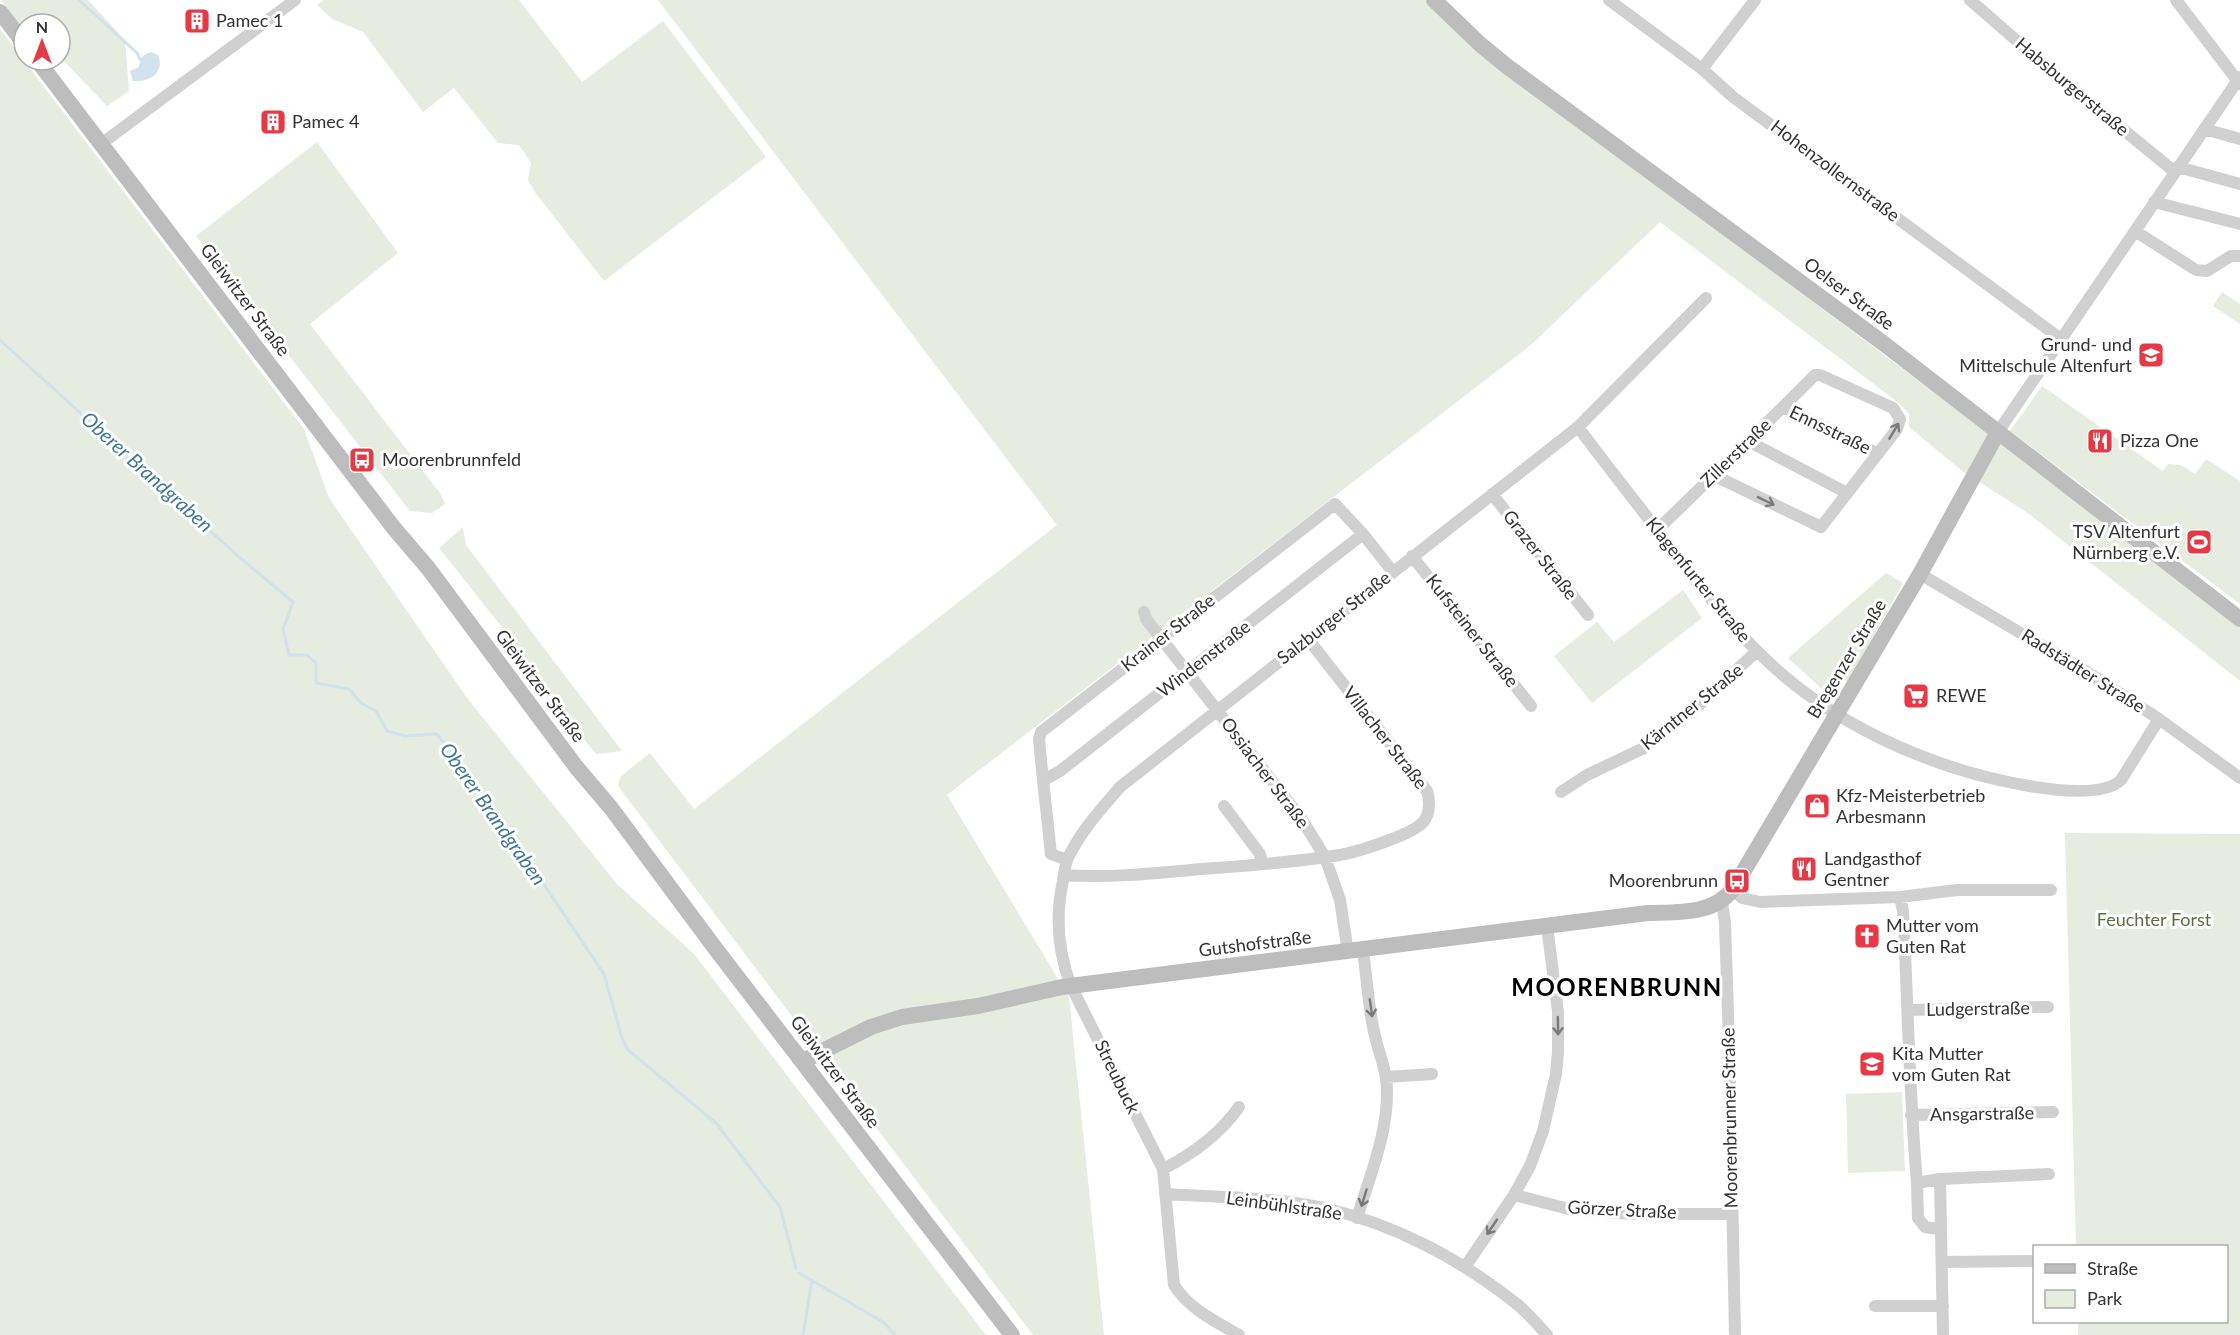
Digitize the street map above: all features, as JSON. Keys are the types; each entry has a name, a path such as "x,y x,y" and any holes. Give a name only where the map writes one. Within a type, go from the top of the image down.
{"main road":[{"name":"Oelser Straße","path":"1434,0 1501,62 1814,292 2240,619"},
{"path":"0,12 12,28"},
{"name":"Gleiwitzer Straße","path":"46,72 388,520 428,568 554,737 611,808 715,948 1012,1335"},
{"name":"Bregenzer Straße","path":"1727,895 1920,574 1998,432"},
{"name":"Gutshofstraße","path":"803,1061 871,1027 902,1017 970,1007 1071,986 1648,913 1697,910 1711,907 1727,895"}],"street":[{"path":"101,144 295,0"},
{"name":"Hohenzollernstraße","path":"1610,0 1734,96 2061,339"},
{"path":"1702,69 1755,0"},
{"name":"Habsburgerstraße","path":"1970,0 2054,73 2176,170"},
{"path":"1998,432 2239,81 2176,0"},
{"path":"2204,129 2240,139"},
{"path":"2176,170 2240,184"},
{"path":"2154,202 2240,224"},
{"path":"2135,231 2196,270 2206,271 2231,256 2240,256"},
{"name":"Salzburger Straße","path":"1071,986 1063,962 1058,912 1067,860 1089,822 1120,787 1578,427 1706,298"},
{"name":"Zillerstraße","path":"1657,530 1815,375 1820,375 1893,408 1900,419 1899,425 1878,454"},
{"name":"Ennsstraße","path":"1783,407 1878,454"},
{"name":"Klagenfurter Straße","path":"1578,427 1718,609 1757,651 1811,697 1837,714 1890,742 1956,768 2030,786 2105,790 2115,786 2121,780 2159,719"},
{"path":"1748,441 1847,493"},
{"path":"1713,475 1821,528 1878,454"},
{"name":"Grazer Straße","path":"1492,494 1588,615"},
{"name":"Krainer Straße","path":"1067,860 1051,854 1039,739 1041,732 1335,504 1363,534 1393,572"},
{"name":"Windenstraße","path":"1044,780 1060,771 1363,534"},
{"name":"Kufsteiner Straße","path":"1412,556 1531,706"},
{"name":"Radstädter Straße","path":"1920,574 2036,641 2159,719 2240,778"},
{"name":"Ossiacher Straße","path":"1144,612 1146,619 1187,673 1301,818 1325,857 1356,951 1374,1035 1386,1077 1386,1118 1379,1149 1357,1218"},
{"name":"Villacher Straße","path":"1064,875 1087,877 1128,875 1343,855 1411,832 1424,822 1430,798 1427,791 1308,639"},
{"name":"Kärntner Straße","path":"1561,792 1587,775 1625,759 1644,748 1699,705 1757,651"},
{"path":"1224,806 1260,854 1262,864"},
{"path":"1727,895 1753,902 1900,897 1957,890 2051,890"},
{"name":"Moorenbrunner Straße","path":"1727,895 1725,923 1735,1335"},
{"path":"1900,897 1903,911 1911,1115 1918,1218 1925,1227 1940,1229"},
{"path":"1465,1267 1514,1195 1530,1166 1542,1134 1556,1074 1558,1052 1558,1012 1547,926"},
{"name":"Streubuck","path":"1071,986 1162,1169 1174,1285 1181,1296 1239,1335"},
{"name":"Ludgerstraße","path":"1908,1010 2048,1007"},
{"path":"1386,1077 1432,1074"},
{"path":"1162,1169 1186,1157 1219,1131 1239,1107"},
{"name":"Ansgarstraße","path":"1911,1115 2053,1112"},
{"path":"1917,1183 1940,1179 2049,1174"},
{"path":"1940,1179 1943,1335"},
{"name":"Leinbühlstraße","path":"1165,1194 1282,1202 1324,1208 1416,1239 1465,1267 1520,1306 1547,1335"},
{"name":"Görzer Straße","path":"1514,1195 1569,1209 1632,1214 1731,1214"},
{"path":"1942,1262 2033,1261"},
{"path":"1875,1306 1943,1306"}],"green space":[{"path":"1,0 88,0 125,40 129,91 107,106 72,70 72,12 12,12 12,15"},
{"path":"324,0 519,0 582,82 663,21 766,157 604,281 534,191 528,180 531,163 519,145 498,143 454,88 423,112 363,32 332,19 317,5"},
{"path":"658,0 1425,0 1471,45 1972,421 2240,627 2240,681 2025,511 1962,471 1909,427 1909,414 1900,404 1660,222 1532,344 947,795 1069,997 1104,1335 1033,1335 618,786 620,777 650,753 694,809 1057,525"},
{"path":"0,29 12,45 12,72 33,72 304,429 329,498 467,698 617,884 694,954 986,1335 0,1335"},
{"path":"317,142 398,253 310,324 440,493 445,504 432,513 410,511 196,236"},
{"path":"2222,292 2240,304 2240,324 2213,306"},
{"name":"TSV Altenfurt Nürnberg e.V.","path":"2042,386 2163,471 2168,464 2181,465 2195,474 2206,459 2240,481 2240,604 2010,431"},
{"path":"463,527 466,545 622,751 596,754 507,645 505,631 439,548"},
{"path":"1886,573 1903,583 1848,682 1839,677 1833,688 1822,689 1788,658"},
{"path":"1683,590 1702,618 1592,703 1554,656 1597,622 1614,642"},
{"name":"Feuchter Forst","path":"2065,833 2240,834 2240,1335 2078,1335 2078,1323 2228,1323 2228,1245 2076,1245"},
{"path":"1902,1092 1905,1171 1848,1173 1846,1094"}],"water":[{"path":"151,52 158,55 160,61 158,71 145,80 133,81 130,71 139,67 142,57"}],"waterway":[{"path":"79,0 137,53 140,59"},
{"name":"Oberer Brandgraben","path":"0,340 239,557 293,602 283,629 289,655 307,655 316,663 316,683 349,689 361,703 376,711 387,731 405,736 437,734 516,843 604,974 622,1038 628,1050 716,1123 780,1207 796,1268"},
{"name":"Oberer Brandgraben","path":"799,1273 883,1322 895,1335"},
{"path":"803,1335 812,1280"}],"place":[{"name":"Pamec 1","path":"197,21"},
{"name":"Pamec 4","path":"273,122"},
{"name":"Grund- und Mittelschule Altenfurt","path":"2151,355"},
{"name":"Pizza One","path":"2100,441"},
{"name":"Moorenbrunnfeld","path":"362,460"},
{"name":"TSV Altenfurt Nürnberg e.V.","path":"2199,542"},
{"name":"REWE","path":"1916,696"},
{"name":"Kfz-Meisterbetrieb Arbesmann","path":"1817,806"},
{"name":"Landgasthof Gentner","path":"1804,869"},
{"name":"Moorenbrunn","path":"1737,881"},
{"name":"Mutter vom Guten Rat","path":"1867,936"},
{"name":"Kita Mutter vom Guten Rat","path":"1872,1064"}],"district":[{"name":"MOORENBRUNN","path":"1617,988"}]}
